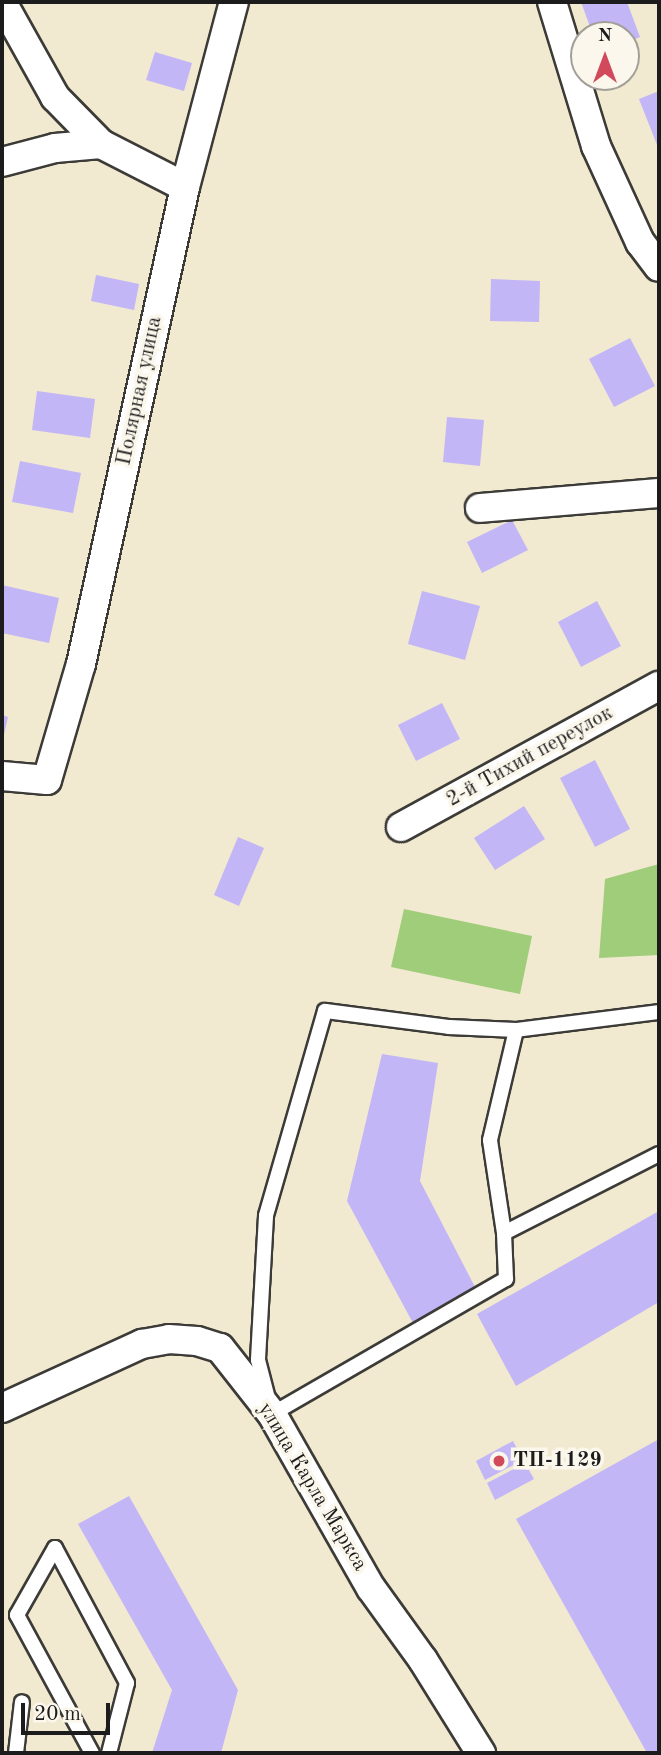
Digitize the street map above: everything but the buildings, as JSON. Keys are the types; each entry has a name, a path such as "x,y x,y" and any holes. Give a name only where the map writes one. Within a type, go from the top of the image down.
{"street":[{"path":"2,2 55,97 101,144 185,187"},
{"name":"Полярная улица","path":"2,776 47,780 81,664 185,187 234,2"},
{"path":"552,2 596,146 640,242 659,267"},
{"path":"2,162 55,148 101,144"},
{"path":"480,508 659,493"},
{"name":"2-й Тихий переулок","path":"401,827 659,686"},
{"name":"улица Карла Маркса","path":"2,1408 142,1344 169,1339 197,1341 220,1348 272,1414 372,1588 423,1660 481,1753"}],"lane":[{"path":"516,1030 490,1140 504,1233 506,1279 272,1414 258,1360 266,1216 325,1011 449,1027 516,1030 659,1012"},
{"path":"504,1233 659,1154"},
{"path":"92,1753 17,1615 55,1548 127,1683 108,1753"},
{"path":"16,1753 22,1702"}],"green space":[{"path":"659,864 659,955 599,958 605,879"},
{"path":"404,909 532,936 520,994 391,967"}],"place":[{"name":"ТП-1129","path":"499,1461"}]}
